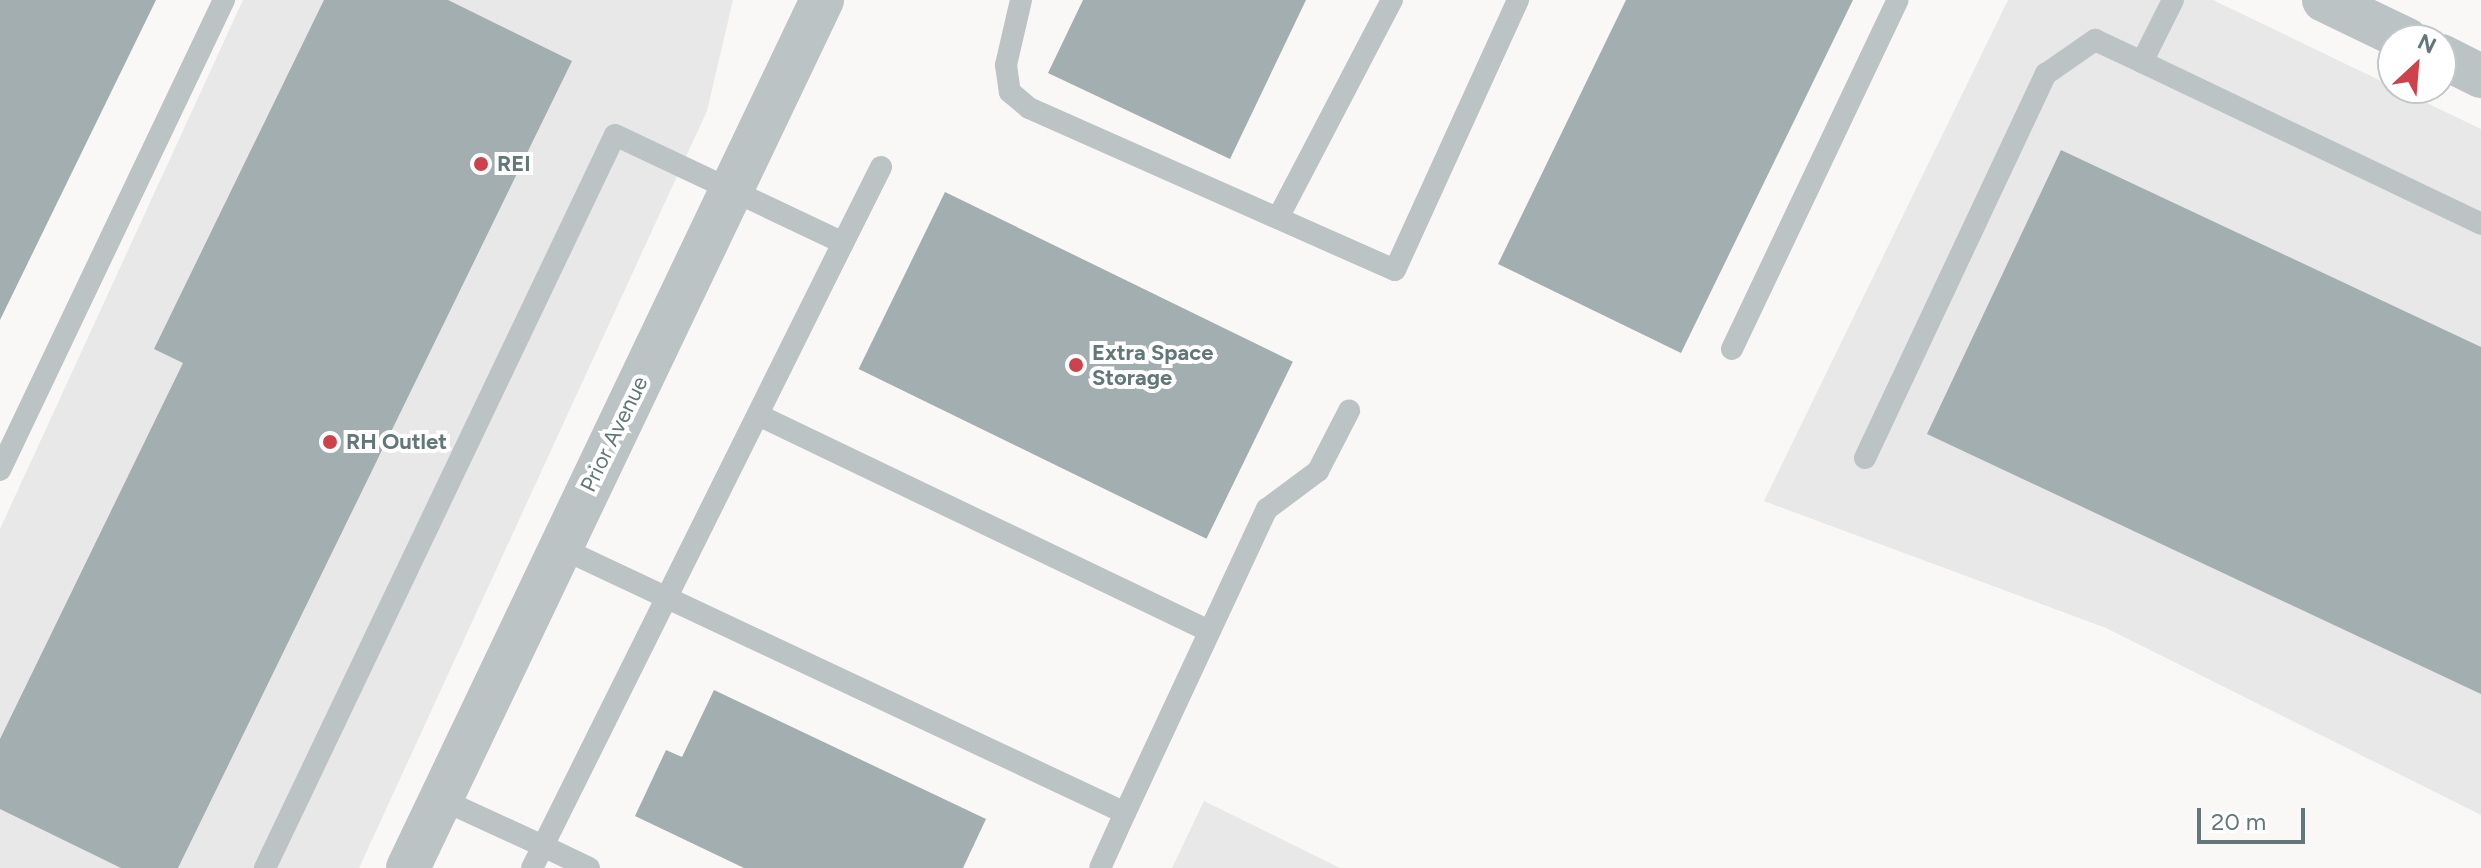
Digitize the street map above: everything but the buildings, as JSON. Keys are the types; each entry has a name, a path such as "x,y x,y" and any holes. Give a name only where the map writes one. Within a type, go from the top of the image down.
{"street":[{"name":"Prior Avenue","path":"408,868 822,0"},
{"path":"2324,0 2377,26"},
{"path":"2457,64 2481,76"}],"lane":[{"path":"0,470 224,0"},
{"path":"1021,0 1006,65 1010,92 1019,100 1395,270 1518,0"},
{"path":"1278,218 1392,0"},
{"path":"1732,349 1898,0"},
{"path":"2142,62 2173,0"},
{"path":"1865,458 2046,74 2095,40 2481,224"},
{"path":"265,868 615,135 843,243"},
{"path":"532,868 881,167"},
{"path":"1100,868 1267,509 1318,471 1349,411"},
{"path":"758,415 1209,631"},
{"path":"559,547 1125,813"},
{"path":"441,799 589,868"}],"shaded area":[{"path":"243,0 733,0 707,111 359,868 0,868 0,529"},
{"path":"2008,0 2213,0 2377,79 2377,104 2429,104 2481,129 2481,815 2106,628 1764,501"},
{"path":"1204,801 1340,868 1172,868"}],"place":[{"name":"REI","path":"481,164"},
{"name":"Extra Space Storage","path":"1076,365"},
{"name":"RH Outlet","path":"330,442"}]}
